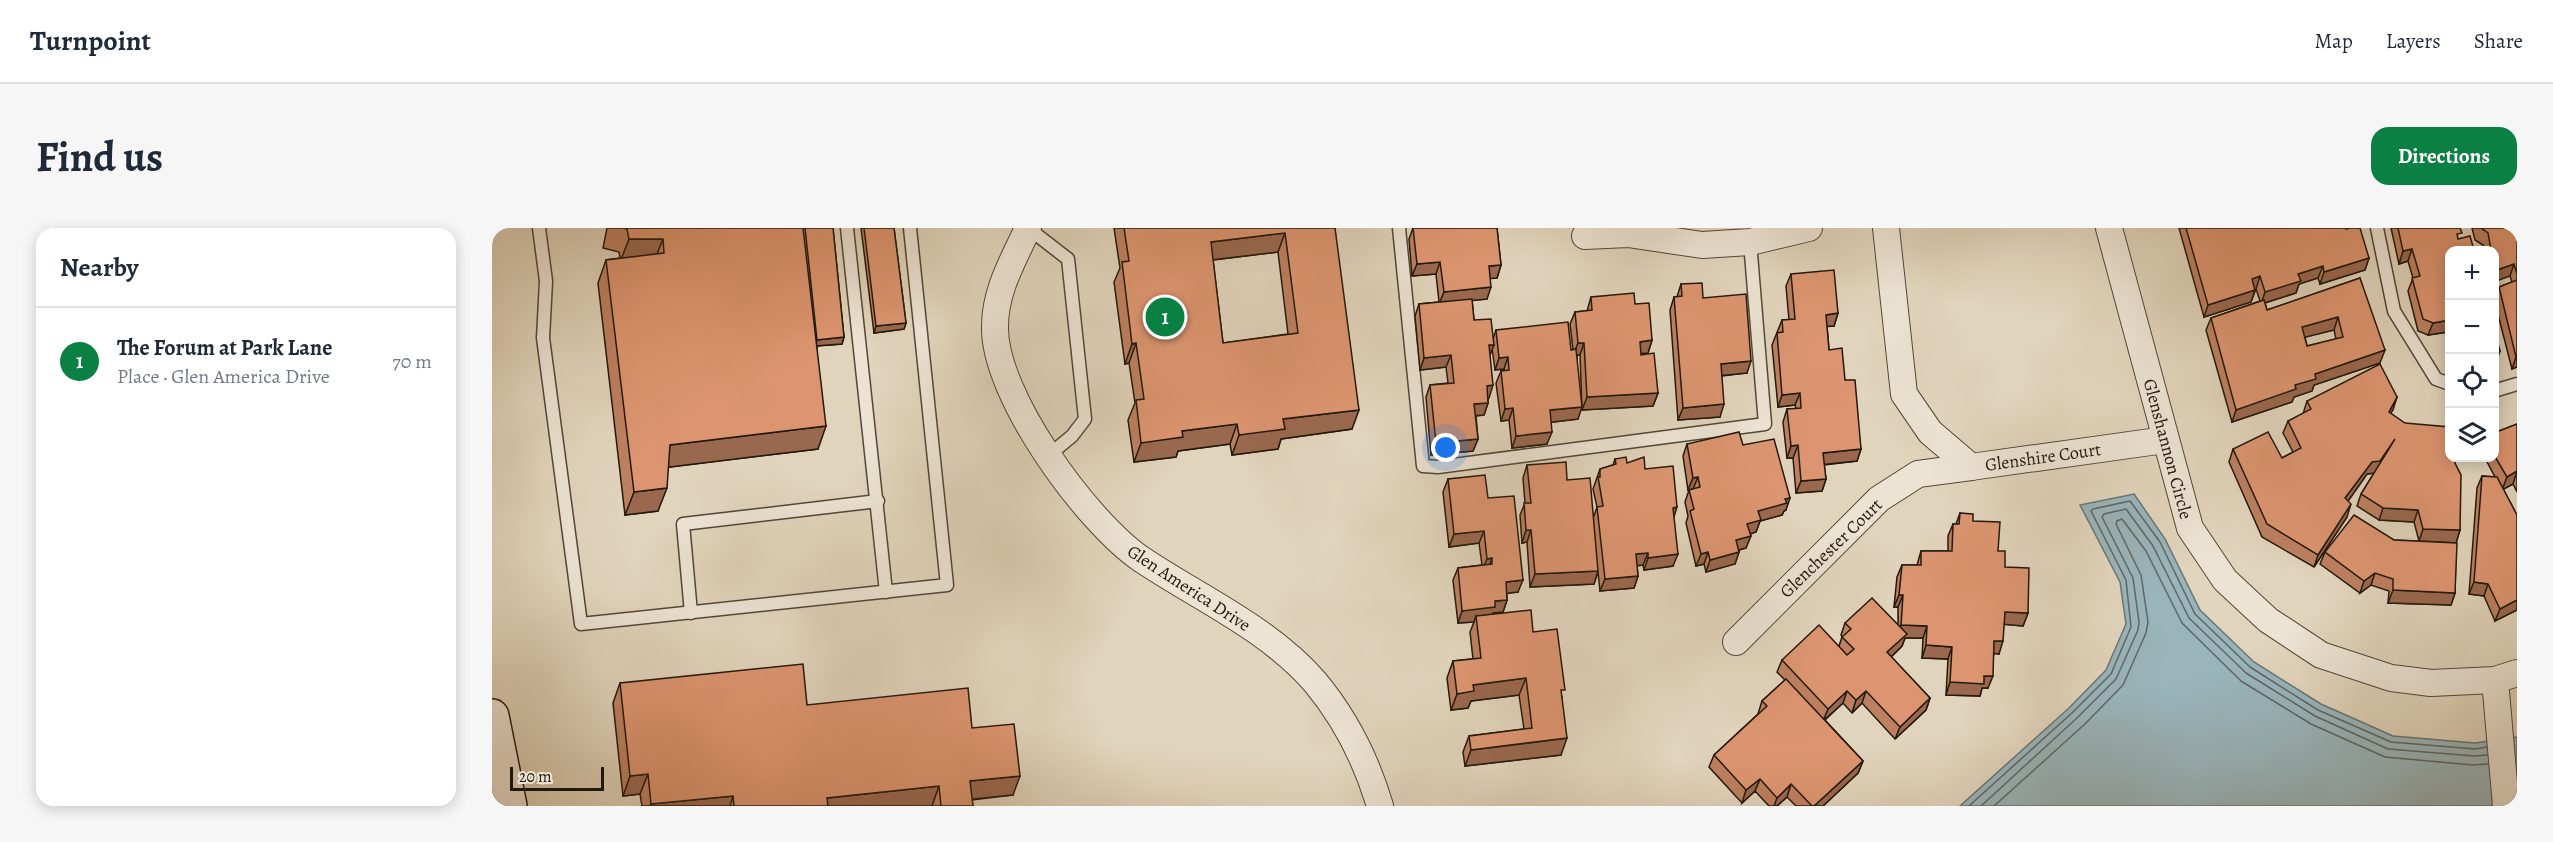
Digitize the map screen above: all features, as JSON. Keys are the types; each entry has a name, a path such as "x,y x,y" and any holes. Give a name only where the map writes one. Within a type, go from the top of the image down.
{"main road":[{"path":"492,716 510,806"}],"street":[{"name":"Glen America Drive","path":"1028,228 1001,288 994,327 996,347 1012,392 1048,455 1075,495 1116,539 1139,558 1263,635 1315,682 1357,746 1372,779 1380,806"},
{"path":"1585,236 1628,234 1702,245 1750,242 1809,228"},
{"name":"Glenshire Court","path":"1886,228 1904,394 1930,432 1971,467 2165,440"},
{"name":"Glenshannon Circle","path":"2109,228 2190,528 2225,580 2268,620 2321,655 2391,678 2431,684 2506,676 2499,717 2506,806"},
{"name":"Glenchester Court","path":"1736,642 1880,499 1918,474 1971,467"}],"lane":[{"path":"539,228 546,281 543,338 581,624 947,585 910,228"},
{"path":"847,228 886,592"},
{"path":"1028,228 1068,259 1085,419 1072,436 1048,455"},
{"path":"1399,228 1423,466 1438,467 1765,424 1750,242"},
{"path":"2377,228 2394,311 2436,379 2445,382"},
{"path":"2499,389 2517,384"},
{"path":"691,613 683,524 878,501"}],"water":[{"path":"2134,494 2165,539 2200,610 2254,662 2321,704 2393,736 2475,743 2517,737 2517,806 1960,806 2069,708 2106,670 2126,624 2120,582 2080,505"}],"building":[{"path":"623,228 803,228 826,426 670,445 667,488 634,492 606,260 664,253 663,239 629,239 627,229"},
{"path":"805,228 833,228 844,337 817,340"},
{"path":"864,228 894,228 906,323 876,326"},
{"path":"1124,228 1335,228 1359,410 1283,419 1285,429 1239,435 1237,424 1182,431 1183,437 1141,443 1136,400 1144,399 1136,343 1132,344 1122,262 1129,261","holes":["1285,233 1298,333 1223,343 1211,242"]},
{"path":"1413,228 1497,228 1501,265 1489,266 1491,287 1444,292 1440,262 1417,264"},
{"path":"2186,228 2360,228 2369,258 2324,272 2323,266 2298,274 2301,281 2265,292 2260,276 2252,279 2255,290 2208,305"},
{"path":"2398,228 2460,228 2462,233 2457,234 2458,239 2470,236 2473,246 2445,246 2445,321 2433,323 2423,319 2412,278 2420,276 2412,249 2403,251"},
{"path":"2481,228 2517,228 2517,274 2514,264 2499,269 2499,246 2490,246 2488,233"},
{"path":"1834,270 1838,313 1826,315 1829,350 1842,348 1845,380 1855,380 1861,449 1823,453 1826,479 1801,481 1798,445 1791,446 1787,409 1801,408 1800,393 1782,395 1777,333 1783,332 1782,320 1795,319 1791,274"},
{"path":"2360,278 2385,350 2315,374 2316,379 2295,385 2296,389 2236,410 2211,318 2264,300 2267,310","holes":["2338,317 2343,337 2307,346 2302,327"]},
{"path":"2517,280 2517,357 2516,357 2499,287"},
{"path":"1702,283 1703,298 1746,294 1751,361 1721,364 1724,404 1683,408 1674,297 1682,296 1681,284"},
{"path":"1634,293 1635,304 1649,303 1652,340 1640,342 1641,355 1654,353 1658,393 1587,397 1584,343 1578,343 1575,312 1592,310 1591,297"},
{"path":"1472,299 1474,320 1491,319 1494,345 1489,345 1493,385 1487,386 1488,403 1474,404 1478,439 1436,443 1430,385 1454,383 1451,355 1424,358 1419,304"},
{"path":"1568,322 1571,350 1576,349 1582,407 1550,410 1552,432 1516,436 1513,408 1505,409 1501,371 1509,370 1508,357 1499,358 1496,330"},
{"path":"2380,364 2397,397 2389,412 2405,423 2445,427 2445,462 2455,462 2461,475 2460,530 2423,529 2418,510 2383,508 2361,494 2395,439 2380,461 2372,462 2345,498 2351,504 2318,555 2267,524 2233,449 2268,432 2282,458 2301,448 2288,421 2311,409 2307,401"},
{"path":"2517,424 2517,471 2507,477 2498,462 2499,431"},
{"path":"1739,432 1743,445 1774,439 1790,498 1785,499 1787,503 1758,511 1761,520 1747,524 1751,536 1736,540 1739,552 1710,560 1708,552 1701,554 1690,511 1694,509 1689,490 1700,487 1698,477 1693,478 1687,444"},
{"path":"1626,457 1627,463 1644,457 1645,469 1673,466 1677,507 1673,508 1678,554 1648,558 1648,553 1636,554 1638,576 1605,579 1597,507 1603,506 1598,477 1600,477 1600,469 1616,464 1615,459"},
{"path":"1566,462 1567,480 1590,478 1598,571 1535,574 1531,530 1526,530 1524,503 1531,503 1527,465"},
{"path":"1485,475 1488,498 1514,496 1523,580 1506,582 1507,600 1495,601 1495,607 1462,611 1458,568 1492,564 1492,558 1487,559 1484,531 1454,534 1448,479"},
{"path":"2482,476 2497,477 2517,515 2517,600 2500,609 2488,584 2474,582"},
{"path":"1960,513 1973,514 1973,521 2000,522 1998,551 2005,551 2005,567 2029,568 2028,613 2005,612 2003,641 1994,641 1993,676 1984,676 1984,684 1950,682 1952,647 1926,645 1927,626 1901,625 1903,595 1899,595 1902,565 1921,565 1921,551 1952,551 1953,524 1959,524"},
{"path":"2354,515 2394,540 2457,543 2455,593 2393,590 2393,579 2375,573 2364,581 2325,552"},
{"path":"1872,598 1907,634 1887,652 1930,698 1900,727 1866,691 1856,700 1847,691 1828,709 1782,660 1819,625 1847,655 1854,649 1842,637 1851,629 1845,623"},
{"path":"1531,610 1533,632 1557,629 1565,690 1561,690 1567,738 1471,750 1469,736 1532,728 1526,678 1473,685 1474,691 1457,694 1453,661 1481,658 1476,616"},
{"path":"803,664 807,705 968,688 972,728 1014,724 1020,776 970,781 973,806 941,806 939,786 827,798 828,806 734,806 733,796 651,804 648,774 630,776 620,683"},
{"path":"1786,679 1863,761 1814,806 1791,784 1777,798 1760,779 1746,790 1714,755 1767,706 1762,701"}],"place":[{"name":"The Forum at Park Lane","path":"1165,317"}]}
